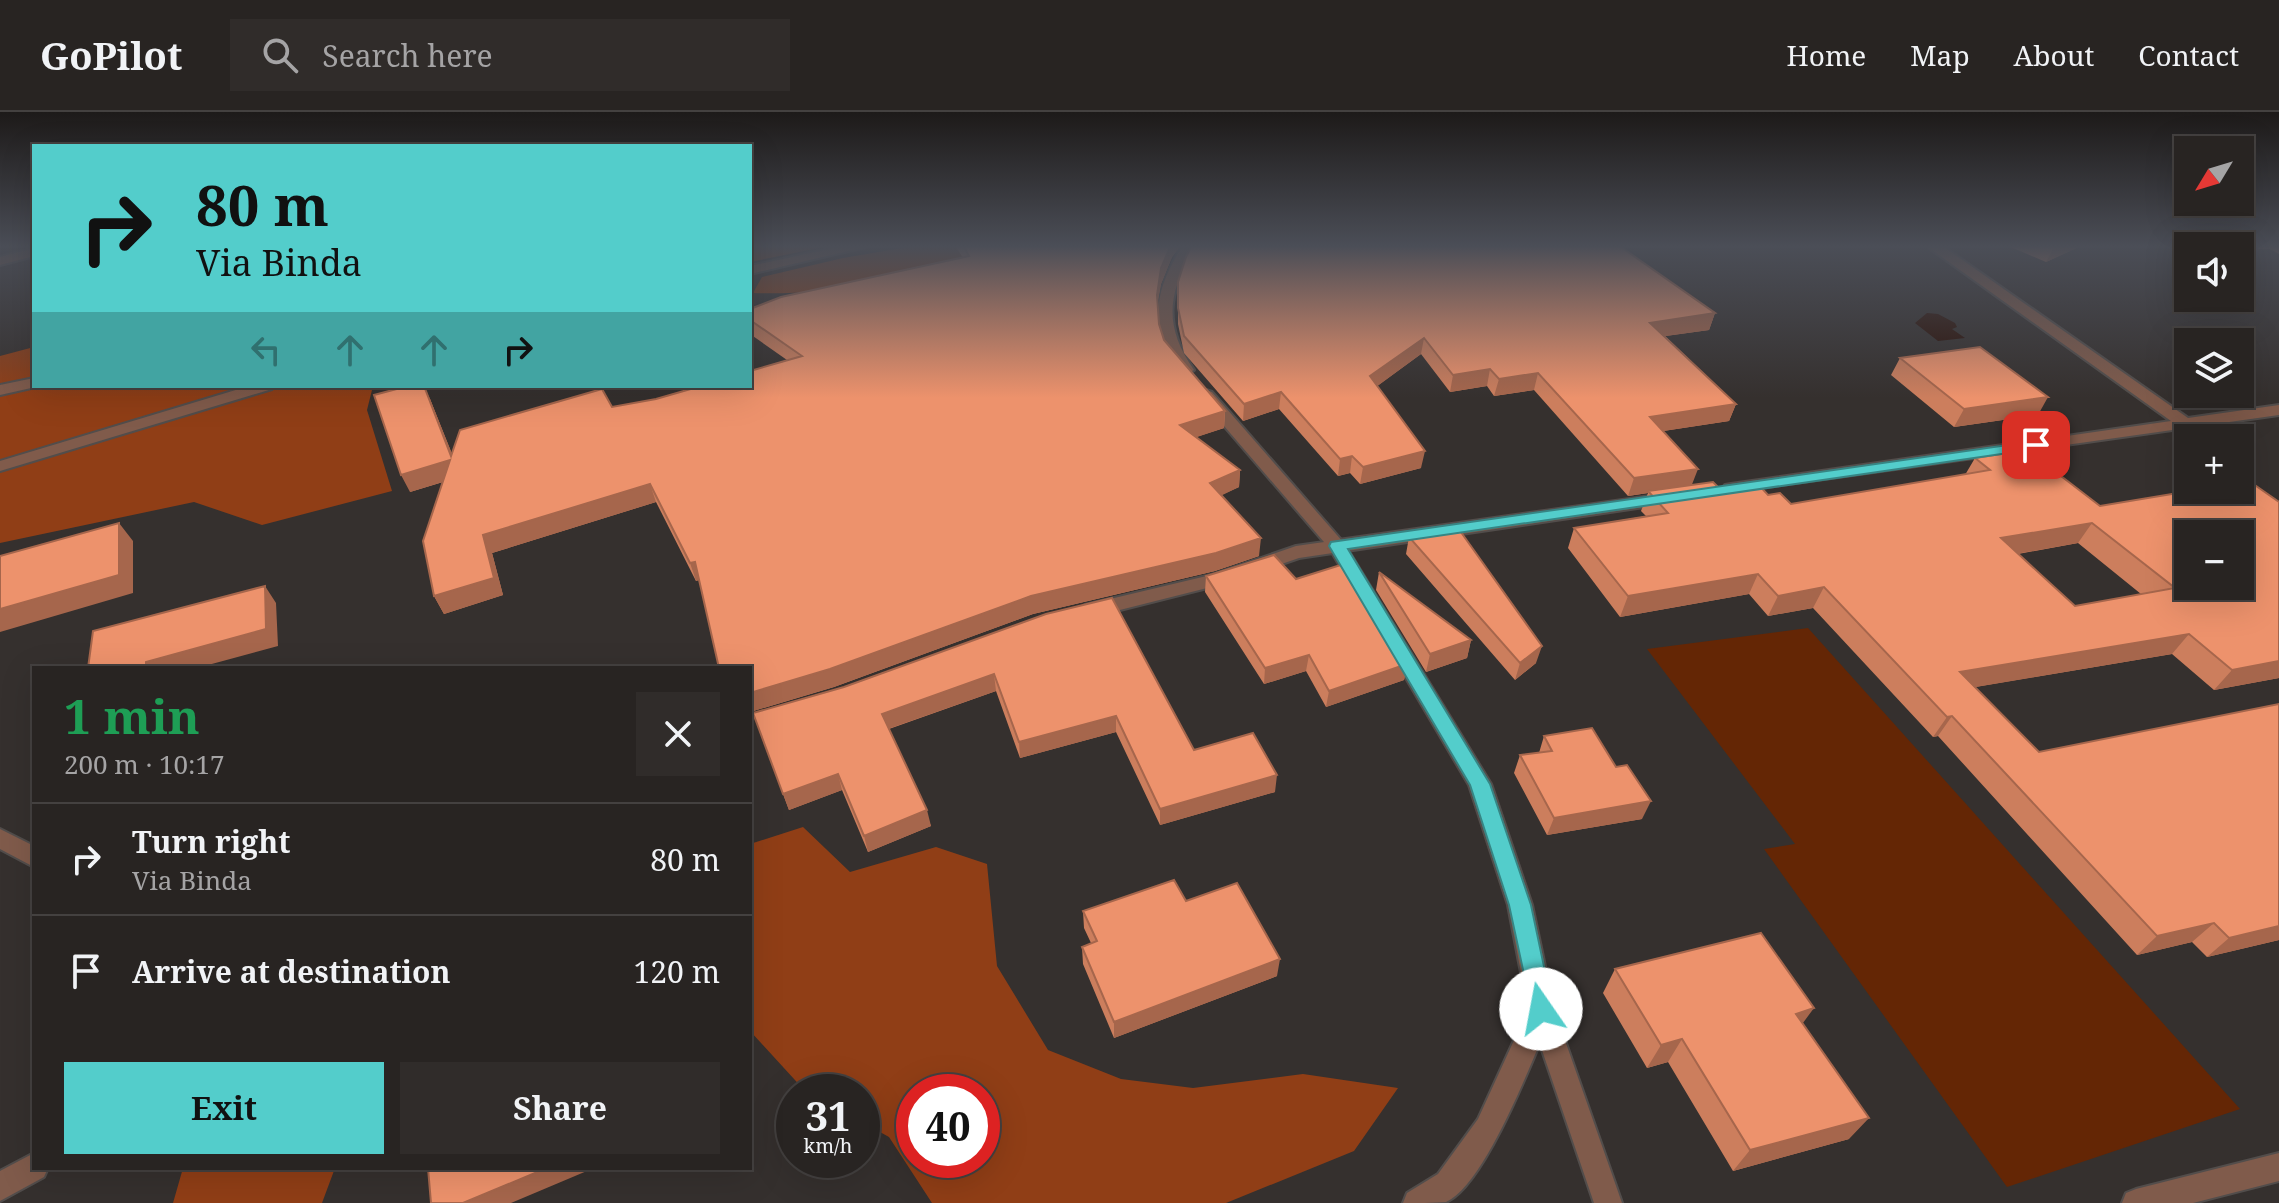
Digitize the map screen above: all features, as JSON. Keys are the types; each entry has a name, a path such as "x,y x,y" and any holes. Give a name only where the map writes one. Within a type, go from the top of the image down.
{"street":[{"path":"1165,296 1168,338 1174,355 1337,546 1480,784 1520,905 1541,1009 1608,1203"},
{"path":"2004,296 2186,424 2279,410"},
{"path":"0,390 32,383"},
{"path":"0,466 259,388"},
{"path":"1068,615 1220,579 1296,552 2174,426"},
{"path":"0,838 32,856"},
{"path":"1417,1203 1448,1184 1488,1129 1541,1009"},
{"path":"2136,1203 2279,1167"},
{"path":"0,1187 32,1168"}],"shaded area":[{"path":"1927,313 1938,314 1955,323 1957,327 1952,329 1965,338 1938,341 1915,323"},
{"path":"32,348 32,388 372,388 367,410 392,491 262,525 194,502 0,543 0,356"},
{"path":"1808,628 2240,1109 2007,1187 1764,849 1795,844 1647,649"},
{"path":"803,827 850,872 936,847 987,864 997,966 1048,1050 1121,1079 1193,1088 1303,1074 1398,1088 1354,1151 1226,1203 932,1203 916,1178 1000,1178 1000,1074 896,1074 896,1148 889,1137 880,1132 880,1074 789,1074 752,1033 752,843"},
{"path":"182,1170 334,1170 322,1203 173,1203"}],"building":[{"path":"1157,296 1159,324 1164,340 1225,411 1180,425 1240,470 1210,483 1261,538 1216,553 1031,596 830,669 752,692 752,666 719,666 695,562 690,563 650,484 483,535 494,578 434,596 423,541 450,460 401,475 374,395 400,388 425,388 451,456 460,430 602,389 612,407 694,388 752,388 752,370 802,356 752,321 752,308 781,297"},
{"path":"1178,296 1691,296 1715,313 1650,323 1736,404 1650,417 1698,469 1634,478 1538,373 1499,379 1490,369 1453,375 1424,338 1370,376 1425,451 1363,467 1352,456 1340,459 1281,392 1244,404 1184,336"},
{"path":"1980,347 2048,397 1964,409 1900,358"},
{"path":"2027,450 2100,506 2174,494 2174,504 2254,504 2254,484 2279,502 2279,661 2232,670 2189,634 1960,672 2039,752 2279,704 2279,926 2229,938 2214,923 2157,936 1952,716 1947,717 1824,587 1778,596 1758,574 1628,596 1574,528 1668,513 1648,491 1713,482 1719,488 1757,483 1768,495 1780,493 1791,504 1990,470 1975,458","holes":["2174,520 2254,520 2254,600 2174,600 2174,588 2075,606 2001,538 2092,523 2174,587"]},
{"path":"119,523 119,575 0,609 0,556"},
{"path":"1458,528 1542,646 1520,663 1409,537"},
{"path":"1274,555 1296,579 1347,563 1407,664 1329,691 1309,655 1265,668 1206,576"},
{"path":"1379,572 1471,640 1430,654"},
{"path":"265,586 266,629 146,662 146,666 88,666 93,631"},
{"path":"1112,598 1194,750 1253,733 1277,775 1160,809 1116,716 1019,742 994,674 882,714 927,810 864,836 838,774 783,794 753,713 844,687 1046,614"},
{"path":"1592,728 1616,767 1627,765 1651,801 1554,818 1520,755 1552,751 1544,736"},
{"path":"1174,880 1186,901 1237,883 1280,959 1114,1022 1082,947 1097,941 1083,911"},
{"path":"1761,933 1814,1008 1796,1014 1869,1118 1750,1150 1682,1039 1661,1045 1615,969"},
{"path":"428,1170 542,1170 463,1203 431,1203"}],"route":[{"path":"1541,1009 1520,905 1480,784 1337,546 2036,445"}]}
